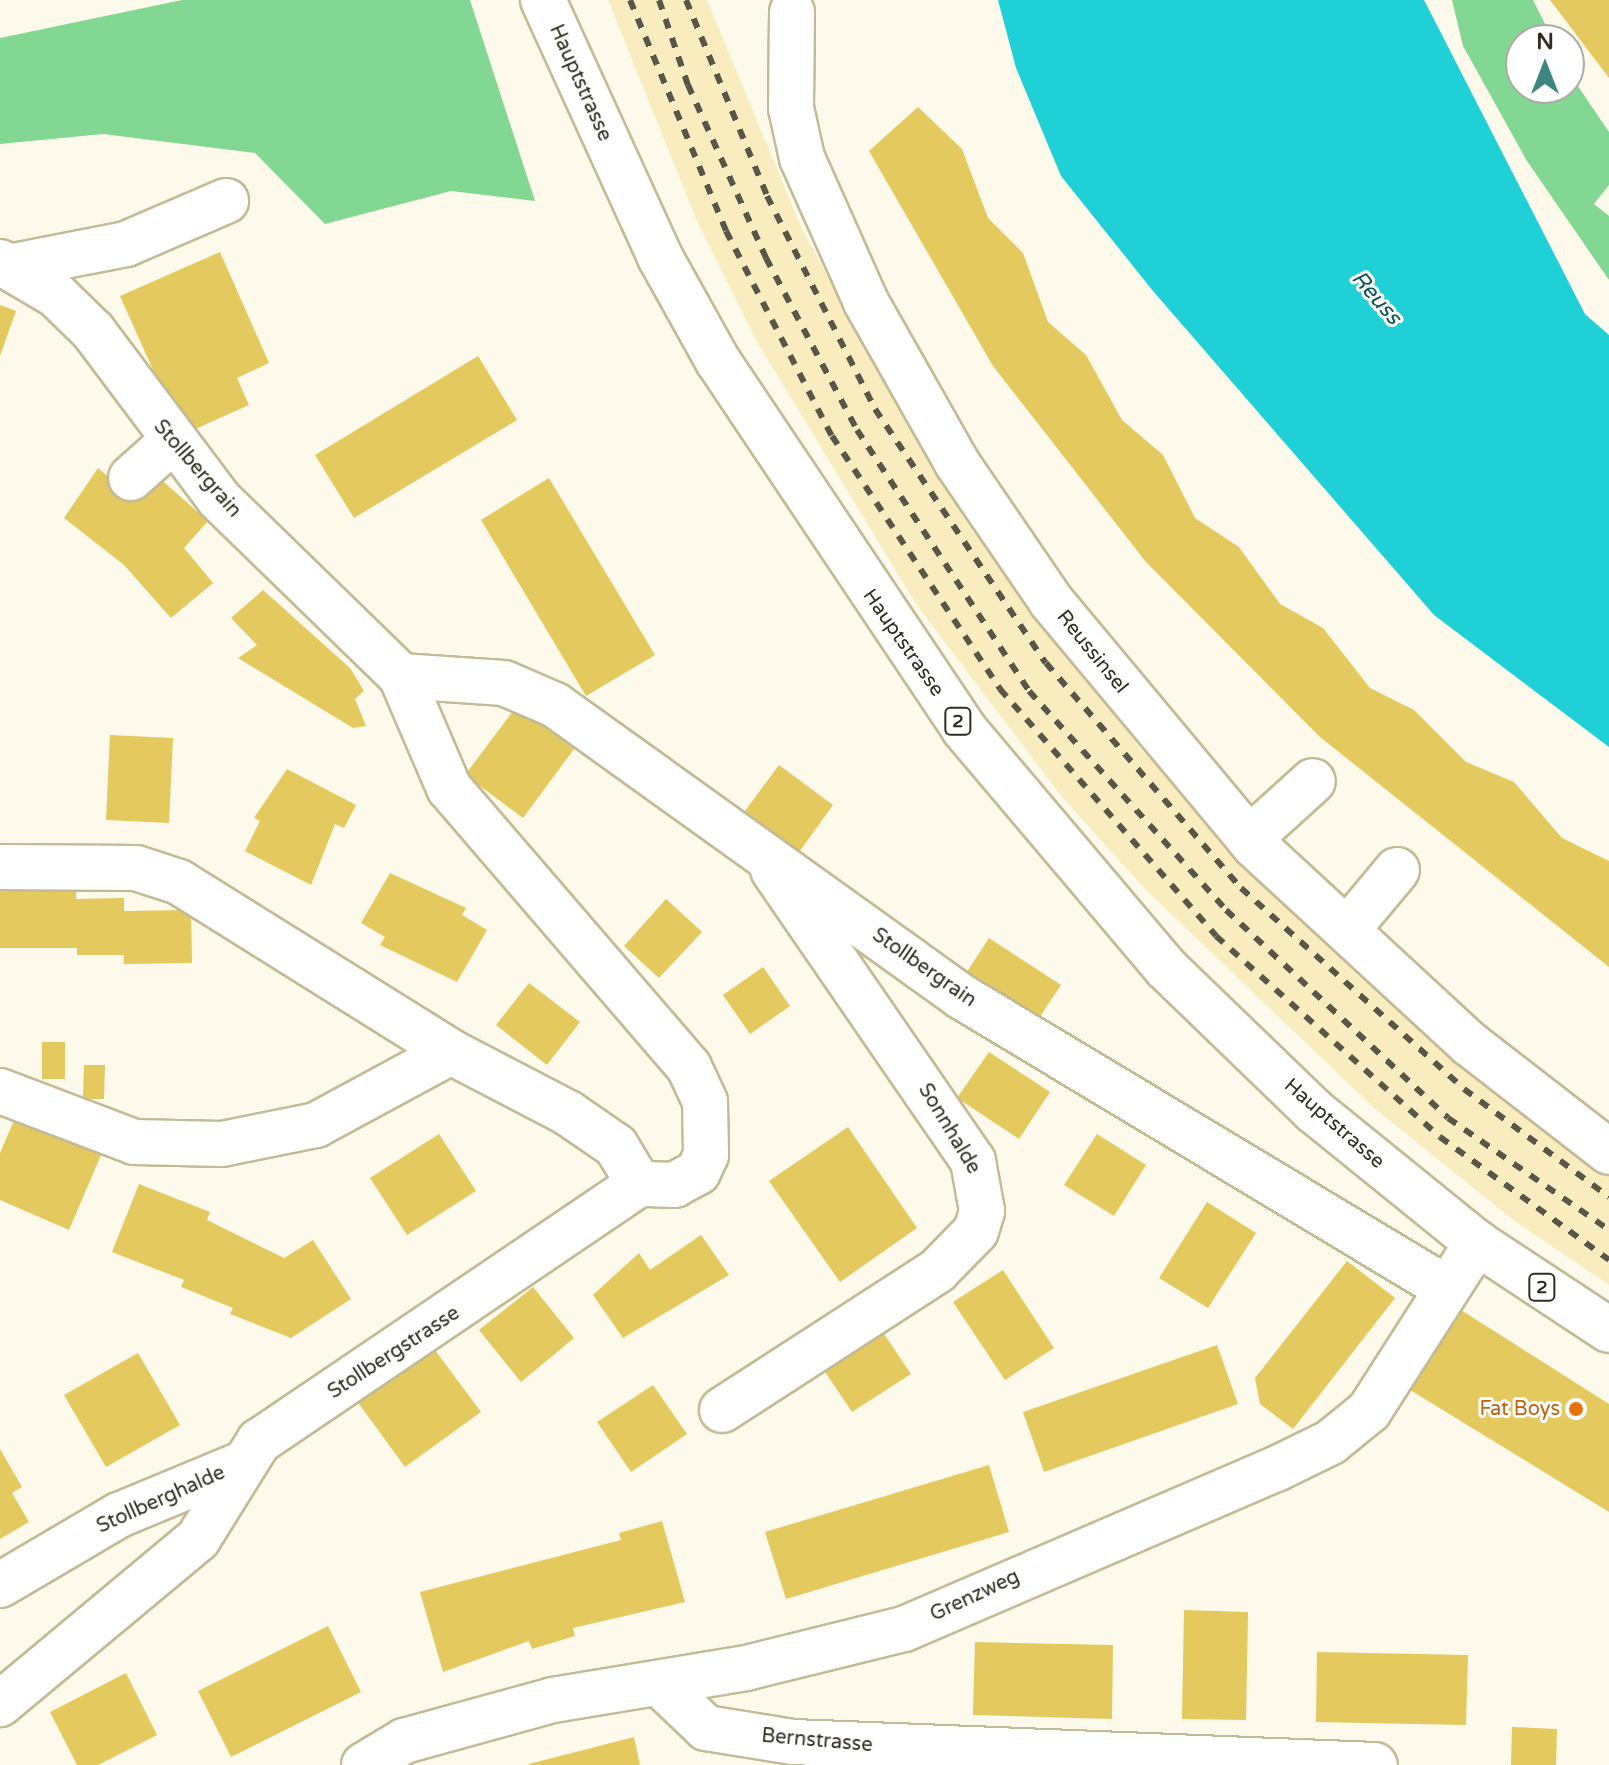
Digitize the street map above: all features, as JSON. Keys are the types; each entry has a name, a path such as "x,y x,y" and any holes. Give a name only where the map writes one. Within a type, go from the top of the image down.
{"street":[{"name":"Hauptstrasse","path":"543,0 654,244 718,361 839,552 964,729 1166,968 1314,1111 1477,1243"},
{"name":"Reussinsel","path":"792,12 791,108 802,158 866,302 957,463 1051,601 1249,839 1470,1044 1609,1152"},
{"path":"6,264 126,244 226,201"},
{"name":"Stollbergrain","path":"6,264 93,331 170,443 401,676 449,788 689,1067 705,1102 706,1155 698,1172 675,1185 639,1184"},
{"path":"131,478 170,443"},
{"name":"Stollbergrain","path":"401,676 504,683 555,705 962,997 1446,1288"},
{"path":"1249,839 1313,781"},
{"name":"Sonnhalde","path":"722,1410 938,1270 976,1231 982,1211 973,1161 765,858"},
{"path":"0,867 136,868 179,882 451,1052 616,1146 639,1184"},
{"path":"1347,930 1397,870"},
{"path":"0,1091 134,1142 222,1144 316,1125 451,1052"},
{"name":"Stollbergstrasse","path":"0,1704 198,1539 240,1465 259,1441 639,1184"},
{"name":"Grenzweg","path":"364,1765 404,1741 553,1700 660,1684 904,1629 1331,1442 1369,1411 1477,1243"},
{"name":"2","path":"1477,1243 1609,1330"},
{"name":"Stollberghalde","path":"0,1585 119,1515 240,1465"},
{"name":"Bernstrasse","path":"660,1684 706,1728 793,1742 1375,1765"}],"shaded area":[{"path":"608,0 707,0 802,229 902,413 1020,592 1139,747 1288,910 1450,1051 1609,1169 1609,1285 1512,1219 1374,1108 1142,886 1062,797 916,604 756,340 697,221"}],"green space":[{"path":"182,0 470,0 535,201 451,191 325,224 255,153 103,134 0,144 0,38"},
{"path":"1452,0 1533,0 1545,24 1505,24 1505,104 1585,104 1585,97 1609,132 1609,185 1594,204 1609,216 1609,280 1527,161 1463,46"}],"water":[{"name":"Reuss","path":"998,0 1424,0 1585,314 1609,335 1609,747 1434,615 1153,291 1061,176 1016,68"}],"building":[{"path":"1550,0 1609,0 1609,78 1585,46 1585,24 1568,24"},
{"path":"918,107 962,149 988,218 1023,253 1048,322 1086,355 1122,420 1163,455 1195,518 1239,547 1280,604 1323,628 1370,688 1414,710 1466,762 1514,782 1562,838 1609,861 1609,967 1320,737 1146,562 993,366 869,151"},
{"path":"220,252 269,363 237,378 249,405 182,435 120,296"},
{"path":"0,305 16,311 0,356"},
{"path":"478,356 517,420 354,518 315,455"},
{"path":"98,468 133,498 156,475 208,521 184,548 213,583 171,618 124,565 64,518"},
{"path":"549,478 655,655 586,696 481,520"},
{"path":"263,590 350,668 364,691 355,699 366,726 353,728 238,658 257,645 231,618"},
{"path":"516,707 574,749 523,818 465,775"},
{"path":"110,735 173,738 169,823 106,820"},
{"path":"779,765 833,805 797,855 742,815"},
{"path":"287,769 356,805 344,828 335,824 311,885 245,851 260,821 254,818"},
{"path":"390,873 466,908 462,915 487,930 457,982 380,945 385,937 361,923"},
{"path":"76,889 76,899 124,898 124,911 191,910 192,963 124,964 124,955 77,955 77,948 0,948 0,890"},
{"path":"666,899 702,932 659,978 624,946"},
{"path":"989,938 1061,985 1033,1027 961,981"},
{"path":"763,967 790,1006 750,1034 723,995"},
{"path":"529,983 580,1022 547,1065 496,1025"},
{"path":"42,1042 65,1042 65,1079 42,1079"},
{"path":"989,1052 1050,1092 1019,1139 957,1098"},
{"path":"84,1065 105,1065 104,1099 83,1099"},
{"path":"15,1118 101,1155 69,1230 0,1200 0,1153"},
{"path":"848,1127 917,1228 840,1282 769,1181"},
{"path":"439,1134 476,1191 407,1235 370,1178"},
{"path":"1097,1134 1146,1165 1114,1216 1064,1185"},
{"path":"139,1184 210,1212 207,1220 284,1258 313,1240 351,1299 291,1338 230,1314 233,1308 181,1287 184,1280 112,1252"},
{"path":"1207,1202 1256,1233 1208,1308 1159,1278"},
{"path":"701,1235 729,1275 623,1338 593,1295 639,1253 650,1270"},
{"path":"1347,1261 1395,1298 1293,1429 1260,1404 1255,1378"},
{"path":"1003,1270 1054,1348 1005,1380 953,1302"},
{"path":"533,1287 574,1338 521,1382 479,1330"},
{"path":"1453,1305 1609,1404 1609,1512 1402,1385"},
{"path":"876,1322 911,1374 852,1412 817,1360"},
{"path":"429,1342 481,1412 405,1467 354,1397"},
{"path":"1217,1345 1238,1404 1044,1472 1023,1412"},
{"path":"138,1353 180,1425 106,1467 64,1395"},
{"path":"653,1385 687,1434 631,1472 597,1422"},
{"path":"0,1449 22,1487 12,1493 29,1522 0,1539"},
{"path":"989,1465 1009,1532 786,1599 765,1532"},
{"path":"662,1521 685,1602 573,1628 575,1636 532,1649 529,1641 443,1672 420,1592 621,1540 619,1533"},
{"path":"1184,1610 1248,1612 1246,1720 1182,1719"},
{"path":"328,1626 361,1692 231,1757 198,1691"},
{"path":"975,1642 1113,1645 1112,1719 973,1715"},
{"path":"1317,1652 1468,1655 1466,1725 1316,1722"},
{"path":"126,1673 157,1735 98,1765 77,1765 50,1712"},
{"path":"1512,1727 1557,1729 1556,1765 1511,1765"},
{"path":"634,1737 640,1765 529,1765 529,1764"}],"railway":[{"path":"630,0 726,231 832,436 1000,689 1216,936 1440,1137 1609,1260"},
{"path":"659,0 688,85 766,258 857,430 1029,691 1226,910 1448,1118 1609,1230"},
{"path":"686,0 767,196 875,409 1046,663 1241,888 1464,1089 1609,1197"}],"place":[{"name":"Fat Boys","path":"1576,1409"}]}
